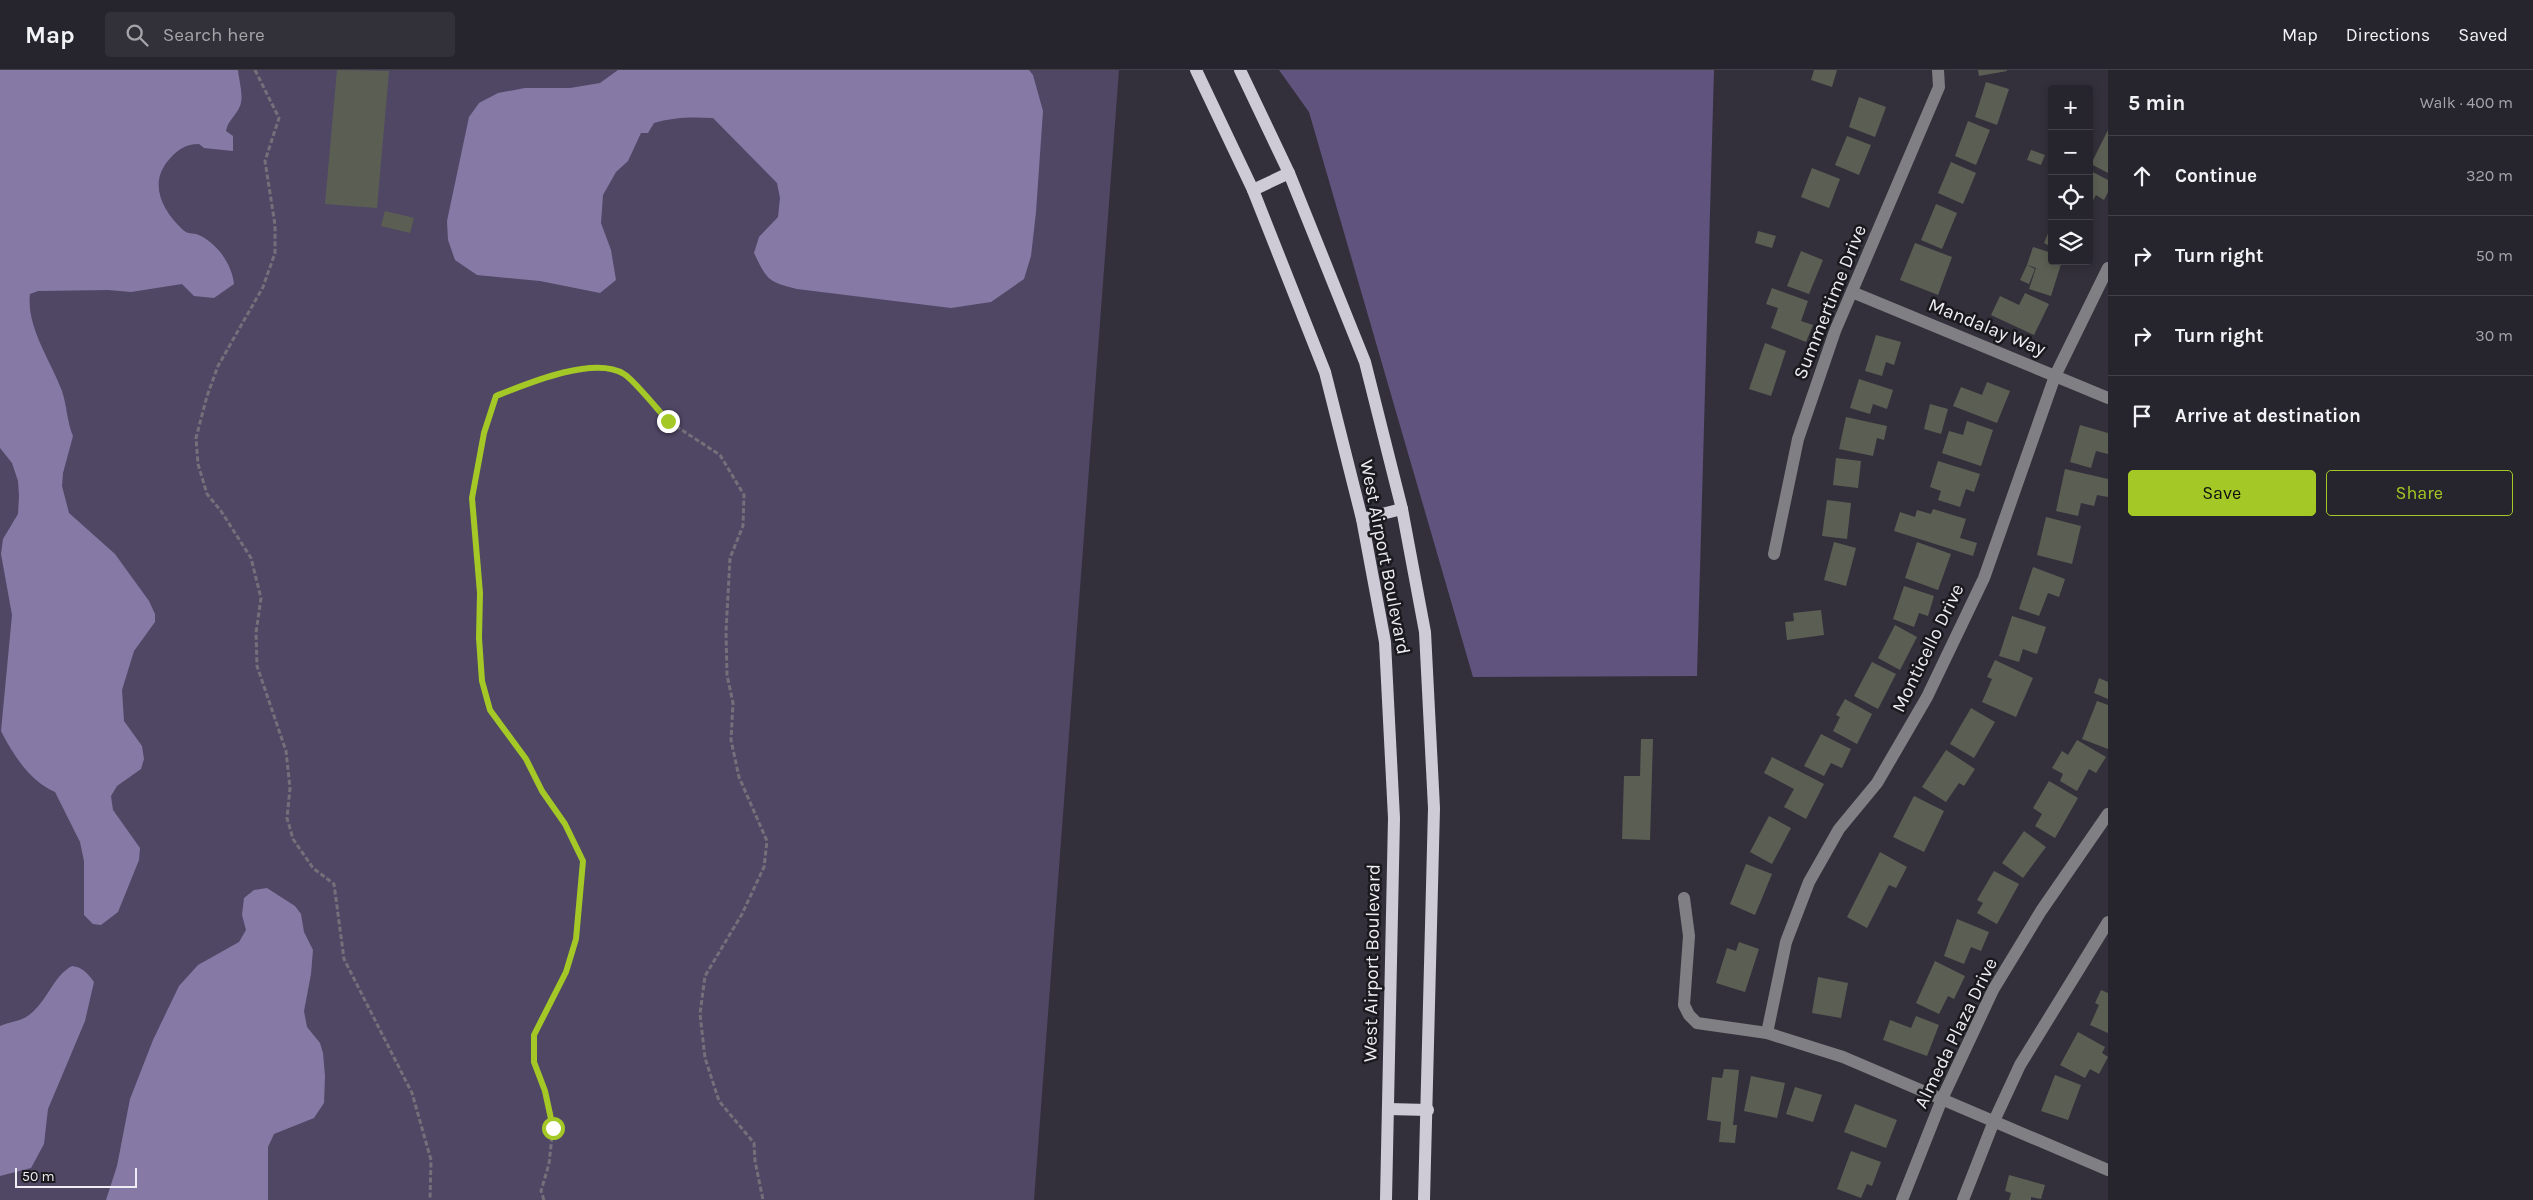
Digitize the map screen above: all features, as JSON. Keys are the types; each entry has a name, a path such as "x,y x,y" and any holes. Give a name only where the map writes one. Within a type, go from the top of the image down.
{"main road":[{"name":"West Airport Boulevard","path":"1196,70 1253,190 1325,372 1362,519 1385,642 1392,743 1394,818 1386,1200"},
{"name":"West Airport Boulevard","path":"1240,70 1289,173 1365,362 1402,509 1425,632 1432,733 1434,808 1428,1110 1424,1200"},
{"path":"1253,190 1289,173"},
{"path":"1362,519 1402,509"},
{"path":"1388,1109 1428,1110"}],"street":[{"name":"Summertime Drive","path":"1774,554 1798,439 1835,331 1939,87 1938,70"},
{"name":"Monticello Drive","path":"1767,1033 1786,942 1809,882 1839,829 1876,783 1927,697 1984,578 2055,376 2108,268"},
{"name":"Mandalay Way","path":"1852,292 2108,398"},
{"name":"Almeda Plaza Drive","path":"1902,1200 1942,1099 1993,990 2041,910 2108,814"},
{"path":"1684,898 1689,936 1684,1006 1696,1023 1767,1033 1843,1057 2108,1170"},
{"path":"1963,1200 1994,1121 2020,1065 2108,922"}],"path":[{"path":"255,70 279,118 265,161 275,225 275,253 263,287 215,373 196,438 198,464 207,494 221,511 251,558 261,598 256,633 257,666 286,751 290,788 287,818 293,839 314,868 334,884 344,959 412,1093 431,1160 430,1200"},
{"path":"544,1200 541,1191 549,1164 553,1128 545,1091 534,1062 534,1035 566,972 576,939 583,861 565,824 542,791 526,759 490,710 482,681 479,638 480,593 472,498 484,433 496,396 565,372 595,367 624,373 668,421 720,456 744,495 743,526 730,558 726,632 727,675 733,703 731,740 739,777 767,841 764,868 742,914 705,976 700,1014 705,1058 719,1102 754,1143 755,1161 763,1200"}],"shaded area":[{"path":"0,70 1119,70 1034,1200 0,1200"},
{"path":"0,70 238,70 241,88 242,98 240,106 228,124 226,131 233,136 233,151 204,148 199,144 185,147 177,151 167,162 159,180 161,197 169,214 184,231 203,237 222,254 233,276 234,284 214,298 194,296 182,284 131,292 108,290 38,291 30,294 30,306 35,331 62,391 73,436 63,473 62,486 69,513 115,554 149,601 155,614 155,622 134,651 122,690 124,721 142,746 144,759 141,769 117,786 111,796 113,810 140,848 139,860 118,912 101,925 93,924 84,915 84,861 80,842 55,792 30,774 11,749 1,731 12,615 1,554 3,539 18,514 19,496 18,481 12,463 0,448"},
{"path":"618,70 1029,70 1033,75 1043,111 1036,212 1031,256 1024,279 991,302 951,308 797,289 774,282 762,269 754,253 759,237 778,217 780,198 777,183 713,118 661,121 654,123 648,133 641,133 628,161 616,172 603,195 601,223 611,250 616,280 600,293 540,281 477,275 455,260 448,240 447,221 469,117 479,103 498,93 525,88 570,88 600,83"},
{"path":"1279,70 1714,70 1697,676 1473,677 1309,112"},
{"path":"267,888 295,906 301,914 304,932 313,950 311,974 304,1011 307,1027 320,1043 323,1053 325,1076 324,1103 314,1118 274,1134 268,1147 268,1200 106,1200 117,1166 130,1099 153,1040 179,986 198,965 239,942 246,930 242,915 244,898 254,890"},
{"path":"72,966 82,969 94,982 85,1021 48,1109 44,1144 31,1168 0,1176 0,1026 23,1019 35,1010 65,970"}],"building":[{"path":"337,70 389,71 377,208 325,204"},
{"path":"1814,70 1837,70 1832,87 1811,80"},
{"path":"1978,70 2007,70 2007,71 1979,76"},
{"path":"1986,82 2009,89 1997,125 1975,117"},
{"path":"1859,97 1886,107 1875,137 1849,127"},
{"path":"1968,121 1990,130 1976,165 1955,156"},
{"path":"2108,130 2108,173 2093,165 2093,160"},
{"path":"1847,136 1871,145 1859,175 1835,165"},
{"path":"2031,150 2045,155 2041,165 2027,160"},
{"path":"1951,162 1976,173 1963,204 1938,193"},
{"path":"1812,168 1840,179 1829,208 1801,197"},
{"path":"2093,172 2108,180 2108,192 2104,200 2096,195 2093,201"},
{"path":"1936,204 1957,213 1942,249 1921,240"},
{"path":"385,211 414,218 410,233 381,226"},
{"path":"1758,231 1776,236 1772,248 1755,243"},
{"path":"2048,234 2048,245 2044,243"},
{"path":"1915,243 1952,257 1938,295 1900,280"},
{"path":"2033,247 2048,252 2048,265 2061,265 2051,296 2029,289 2036,268 2027,265"},
{"path":"1801,251 1823,260 1809,294 1787,286"},
{"path":"2027,265 2035,269 2029,284 2020,280"},
{"path":"1772,288 1808,301 1801,321 1813,325 1806,342 1771,328 1778,308 1766,304"},
{"path":"2025,293 2049,304 2034,335 1991,315 2000,296 2019,305"},
{"path":"1876,335 1901,342 1894,365 1886,362 1882,376 1865,371"},
{"path":"1765,343 1786,351 1771,396 1749,389"},
{"path":"1859,379 1893,390 1887,409 1873,404 1870,414 1850,408"},
{"path":"1987,382 2010,391 1997,423 1953,406 1961,387 1982,395"},
{"path":"1930,404 1948,409 1941,434 1924,429"},
{"path":"1846,417 1887,426 1884,440 1877,438 1873,456 1839,449"},
{"path":"1967,421 1993,430 1981,466 1942,453 1949,431 1963,435"},
{"path":"2080,425 2108,433 2108,454 2096,451 2091,468 2070,462"},
{"path":"1836,458 1861,461 1858,488 1833,485"},
{"path":"1938,461 1980,474 1974,492 1966,489 1960,507 1938,500 1941,491 1930,487"},
{"path":"2065,469 2108,479 2108,497 2097,495 2094,506 2081,503 2078,516 2056,511"},
{"path":"1827,500 1851,503 1847,539 1822,536"},
{"path":"1933,509 1966,519 1960,538 1977,543 1973,556 1894,531 1900,512 1915,517 1917,510 1931,514"},
{"path":"2046,517 2081,526 2072,564 2037,555"},
{"path":"1834,542 1856,548 1846,586 1824,580"},
{"path":"1917,542 1951,554 1938,590 1905,578"},
{"path":"2033,567 2065,579 2059,597 2048,593 2039,616 2019,609"},
{"path":"1904,586 1934,596 1928,616 1919,613 1914,627 1893,619"},
{"path":"1821,610 1824,635 1787,640 1785,622 1794,621 1793,613"},
{"path":"2012,616 2046,627 2037,654 2023,649 2019,662 1999,656"},
{"path":"1895,625 1917,637 1900,670 1878,658"},
{"path":"1995,660 2033,678 2016,717 1982,702 1992,679 1987,677"},
{"path":"1872,662 1896,674 1878,709 1854,696"},
{"path":"2099,678 2108,682 2108,699 2094,693"},
{"path":"1845,699 1872,714 1857,744 1833,731 1840,717 1836,715"},
{"path":"2097,701 2108,705 2108,749 2082,739"},
{"path":"1971,708 1995,722 1974,758 1950,744"},
{"path":"1821,734 1851,749 1842,768 1831,763 1824,776 1804,766"},
{"path":"1641,739 1653,739 1650,840 1622,839 1624,776 1640,776"},
{"path":"2077,740 2106,757 2096,773 2089,769 2077,791 2060,781 2063,774 2052,768 2062,751 2068,755"},
{"path":"1946,750 1975,769 1964,786 1959,783 1946,802 1922,787"},
{"path":"1772,757 1824,784 1806,819 1784,807 1794,789 1764,773"},
{"path":"2049,781 2078,798 2055,838 2035,826 2042,814 2033,808"},
{"path":"1914,796 1944,811 1924,852 1893,837"},
{"path":"1769,816 1791,828 1772,864 1750,852"},
{"path":"2024,831 2046,847 2023,878 2002,863"},
{"path":"1880,852 1907,867 1896,888 1889,885 1867,928 1847,917"},
{"path":"1746,864 1772,874 1755,915 1730,904"},
{"path":"1994,871 2019,884 1997,924 1977,913 1983,903 1977,900"},
{"path":"1957,919 1989,932 1981,951 1971,947 1964,964 1944,956"},
{"path":"1739,942 1759,949 1745,992 1716,983 1727,948 1736,951"},
{"path":"1935,961 1965,976 1954,999 1948,996 1939,1014 1916,1003"},
{"path":"1818,977 1848,983 1841,1018 1812,1013"},
{"path":"2101,990 2108,993 2108,1033 2090,1025 2099,1005 2095,1003"},
{"path":"1916,1016 1939,1025 1927,1056 1883,1040 1890,1020 1911,1028"},
{"path":"2078,1032 2105,1047 2102,1053 2108,1057 2099,1074 2090,1069 2085,1078 2060,1065"},
{"path":"1724,1069 1739,1070 1733,1125 1737,1125 1735,1143 1719,1142 1721,1122 1707,1120 1712,1077 1722,1078"},
{"path":"2055,1075 2081,1085 2068,1120 2041,1111"},
{"path":"1751,1076 1785,1083 1777,1118 1744,1111"},
{"path":"1795,1087 1822,1095 1813,1122 1786,1114"},
{"path":"1855,1104 1897,1120 1886,1148 1844,1132"},
{"path":"1851,1151 1881,1162 1872,1186 1867,1184 1861,1198 1837,1189"},
{"path":"2009,1175 2045,1185 2041,1199 2031,1197 2031,1200 2009,1200 2011,1193 2005,1191"}],"route":[{"path":"553,1128 545,1091 534,1062 534,1035 566,972 576,939 578,896 583,861 565,824 542,791 526,759 490,710 482,681 479,638 480,593 472,498 477,463 496,396 523,385 565,372 595,367 624,373 668,421"}]}
